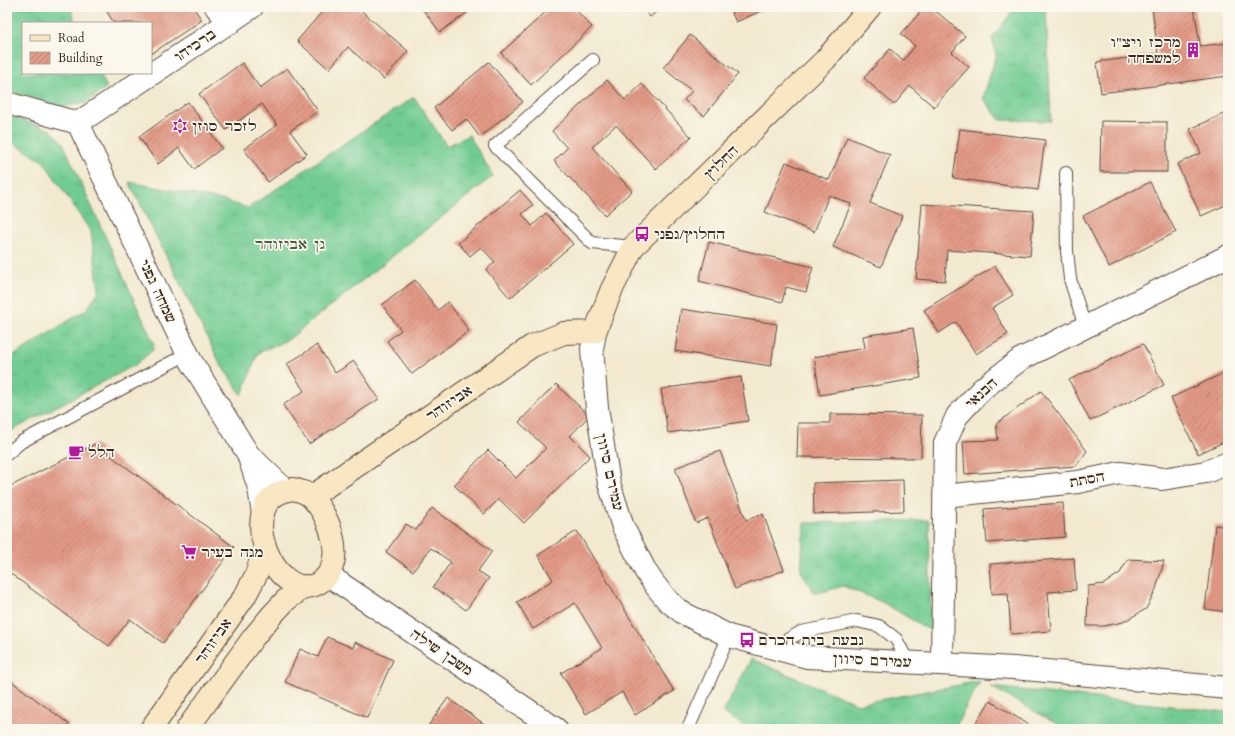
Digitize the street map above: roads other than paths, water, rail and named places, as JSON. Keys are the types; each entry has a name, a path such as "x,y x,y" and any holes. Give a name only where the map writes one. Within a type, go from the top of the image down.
{"street":[{"name":"ברכיהו","path":"152,68 223,15 252,7"},
{"name":"החלוץ","path":"595,332 611,290 633,247 825,60 870,7"},
{"name":"ברכיהו","path":"78,123 144,74"},
{"path":"7,103 78,123"},
{"name":"שמחה גפני","path":"78,123 187,354 248,454 259,488 263,514"},
{"name":"הבנאי","path":"942,664 945,443 957,416 982,389 1021,358 1228,256"},
{"name":"אביזוהר","path":"312,497 532,346 564,333 595,332"},
{"name":"עמירם סיוון","path":"595,332 592,349 597,408 609,483 623,527 646,572 668,601 683,613 729,636 806,657 1014,668 1228,688"},
{"name":"שמחה גפני","path":"248,454 286,490"},
{"name":"הסתת","path":"944,496 1078,482 1120,473 1162,479 1206,472 1228,463"},
{"path":"187,729 253,638 272,615 286,600 306,586 320,581 328,575 333,566 333,537 327,520 312,497 303,491 293,489 286,490 276,494 268,500 263,514 262,533 270,560 276,569 287,580 296,585 306,586"},
{"name":"אביזוהר","path":"151,729 245,596 256,575 265,546"},
{"name":"משכן שילה","path":"328,575 556,729"}],"lane":[{"path":"593,60 495,146 592,243 633,247"},
{"path":"1066,173 1067,251 1070,279 1085,327"},
{"path":"7,454 21,442 187,354"},
{"path":"773,648 801,632 858,621 879,626 896,639 908,662"},
{"path":"688,729 729,636"}],"place":[{"name":"מרכז ויצ\"ו למשפחה","path":"1193,50"},
{"name":"לזכר סוזן","path":"180,126"},
{"name":"החלוץ/גפני","path":"642,234"},
{"name":"הלל","path":"76,452"},
{"name":"מגה בעיר","path":"189,552"},
{"name":"גבעת בית הכרם","path":"747,640"}],"park label":[{"name":"גן אביזוהר","path":"290,244"}]}
